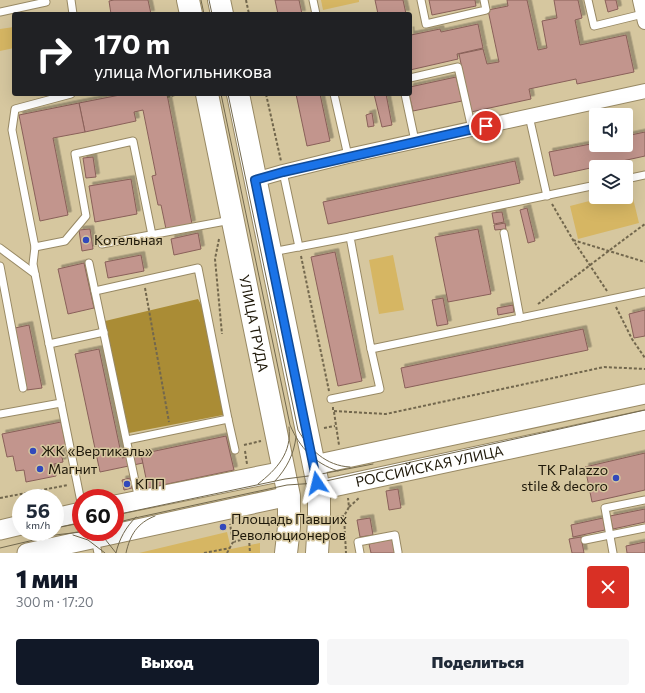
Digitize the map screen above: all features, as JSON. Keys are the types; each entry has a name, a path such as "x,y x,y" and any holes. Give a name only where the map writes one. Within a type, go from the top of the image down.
{"main road":[{"path":"188,0 191,12"},
{"path":"219,0 222,12"},
{"name":"УЛИЦА ТРУДА","path":"207,96 226,186 227,221 289,496 289,527 286,553"},
{"path":"238,96 319,490 317,553"},
{"path":"226,186 255,180"},
{"name":"РОССИЙСКАЯ УЛИЦА","path":"124,503 314,465 645,394"},
{"name":"РОССИЙСКАЯ УЛИЦА","path":"27,553 96,546 289,496 645,420"},
{"path":"0,530 12,527"}],"street":[{"path":"640,0 644,18"},
{"path":"255,180 348,156 645,90"}],"lane":[{"path":"71,0 73,12"},
{"path":"313,0 316,12"},
{"path":"421,0 426,24 486,10 484,0"},
{"path":"588,0 594,26 644,18"},
{"path":"0,12 46,2"},
{"path":"412,78 458,67 472,129"},
{"path":"64,96 15,109 12,130 35,247 33,264 78,489"},
{"path":"334,96 348,156"},
{"path":"405,96 415,141"},
{"path":"529,116 547,196"},
{"path":"35,247 65,241 86,216 75,154 133,141 152,235"},
{"path":"283,172 299,247"},
{"path":"633,178 645,175"},
{"path":"270,253 589,187"},
{"path":"102,244 227,221"},
{"path":"504,233 520,318"},
{"path":"331,399 380,389 350,237"},
{"path":"0,248 35,274"},
{"path":"89,263 139,500"},
{"path":"0,266 23,388"},
{"path":"95,291 198,268 235,450"},
{"path":"371,349 645,292"},
{"path":"49,344 104,332"},
{"path":"0,414 61,403"},
{"path":"126,440 228,419"},
{"path":"613,553 605,508 645,500"},
{"path":"584,540 645,528"},
{"path":"360,553 358,542 395,535 398,552"}],"path":[{"path":"246,0 249,12"},
{"path":"167,97 171,96"},
{"path":"266,96 283,172"},
{"path":"547,196 573,240 612,299 632,339 645,358"},
{"path":"222,337 215,259 227,221"},
{"path":"520,318 645,224"},
{"path":"573,240 645,262"},
{"path":"299,247 334,411 335,426"},
{"path":"144,280 171,431"},
{"path":"334,411 386,414 604,367 645,369"},
{"path":"0,498 77,483"},
{"path":"344,516 346,553"},
{"path":"249,538 250,553"},
{"path":"227,553 233,542"},
{"path":"204,553 230,548"}],"shaded area":[{"path":"321,0 359,0 359,2 323,10"},
{"path":"12,27 12,48 0,51 0,29"},
{"path":"633,198 639,223 578,239 570,206 589,201 589,204 633,204"},
{"path":"393,255 404,310 379,314 369,260"},
{"path":"198,299 206,313 225,412 223,415 129,433 105,321"},
{"path":"227,532 231,549 260,543 260,553 139,553"}],"building":[{"path":"148,0 151,12 111,12 109,1"},
{"path":"275,0 299,0 302,12 278,12"},
{"path":"375,0 403,0 406,12 378,12"},
{"path":"429,0 475,0 476,6 432,15"},
{"path":"507,0 527,0 538,50 547,48 542,21 557,18 554,0 578,0 582,18 575,20 580,45 626,35 634,72 577,84 576,79 529,89 531,99 471,112 459,54 483,49 487,64 499,62 488,10 508,6"},
{"path":"605,0 616,0 618,9 608,12"},
{"path":"478,24 483,48 457,54 458,59 412,70 412,35 440,29 441,32"},
{"path":"456,77 462,101 413,111 409,96 412,96 412,87"},
{"path":"115,96 167,96 192,224 166,229 161,205 158,205 152,176 156,175 143,110 134,112 136,121 85,132 79,103"},
{"path":"296,96 320,96 330,141 307,146"},
{"path":"374,96 386,96 392,125 382,127"},
{"path":"79,103 85,132 53,138 68,215 40,221 19,115"},
{"path":"372,113 374,126 368,127 366,115"},
{"path":"645,132 645,156 627,160 589,160 589,168 554,176 549,152 589,144 589,152 633,152 633,135"},
{"path":"93,157 96,177 86,178 83,158"},
{"path":"515,161 520,183 328,224 323,202"},
{"path":"131,179 137,214 95,222 89,186"},
{"path":"527,208 535,241 528,243 520,210"},
{"path":"502,212 504,222 494,224 492,213"},
{"path":"505,223 506,229 495,230 494,225"},
{"name":"Котельная","path":"90,229 93,249 82,251 79,230"},
{"path":"478,229 491,294 448,302 435,237"},
{"path":"198,233 201,249 174,255 171,239"},
{"path":"335,252 362,381 338,386 311,257"},
{"path":"141,255 144,271 108,278 105,262"},
{"path":"84,263 94,308 68,314 58,269"},
{"path":"443,298 448,324 437,326 432,300"},
{"path":"513,305 514,312 498,315 497,308"},
{"path":"645,310 645,336 634,338 629,314"},
{"path":"29,325 42,388 27,390 15,328"},
{"path":"583,329 588,350 405,388 401,368"},
{"path":"99,349 122,458 141,454 143,463 100,472 75,354"},
{"name":"ЖК «Вертикаль»","path":"61,422 66,446 60,447 63,462 54,464 56,476 26,482 24,470 16,471 13,456 7,457 2,434"},
{"path":"226,436 234,470 148,488 141,454"},
{"name":"ТК Palazzo stile & decoro","path":"645,453 645,490 592,502 585,467"},
{"name":"КПП","path":"130,478 132,488 124,490 122,480"},
{"path":"398,489 401,508 389,510 386,491"},
{"path":"645,509 645,522 613,529 610,516"},
{"path":"370,518 373,535 360,537 357,520"},
{"path":"603,518 605,530 573,537 571,525"},
{"path":"581,537 584,553 572,553 569,539"},
{"path":"392,539 395,553 371,553 369,544"},
{"path":"645,542 645,553 627,553 626,546"}],"tram line":[{"path":"201,0 204,12"},
{"path":"209,0 212,12"},
{"path":"221,96 290,425 298,441 309,454 322,464 338,471"},
{"path":"228,96 298,430 307,444 326,460 341,466 350,467"},
{"path":"124,521 287,485 317,483 645,410"},
{"path":"258,484 277,466 286,453 289,427"},
{"path":"275,481 289,460 294,449 296,437"},
{"path":"124,513 285,479 316,475 373,464"},
{"path":"126,553 135,530 143,522 155,516"},
{"path":"116,553 123,534 136,517"},
{"path":"64,526 72,525"},
{"path":"0,548 55,535 72,533"},
{"path":"89,541 105,553"},
{"path":"107,541 116,553"}],"place":[{"name":"Котельная","path":"86,240"},
{"name":"ЖК «Вертикаль»","path":"33,451"},
{"name":"Магнит","path":"40,469"},
{"name":"ТК Palazzo stile & decoro","path":"616,478"},
{"name":"КПП","path":"127,484"},
{"name":"Площадь Павших Революционеров","path":"223,527"}],"route":[{"path":"317,483 255,180 348,156 486,126"}]}
